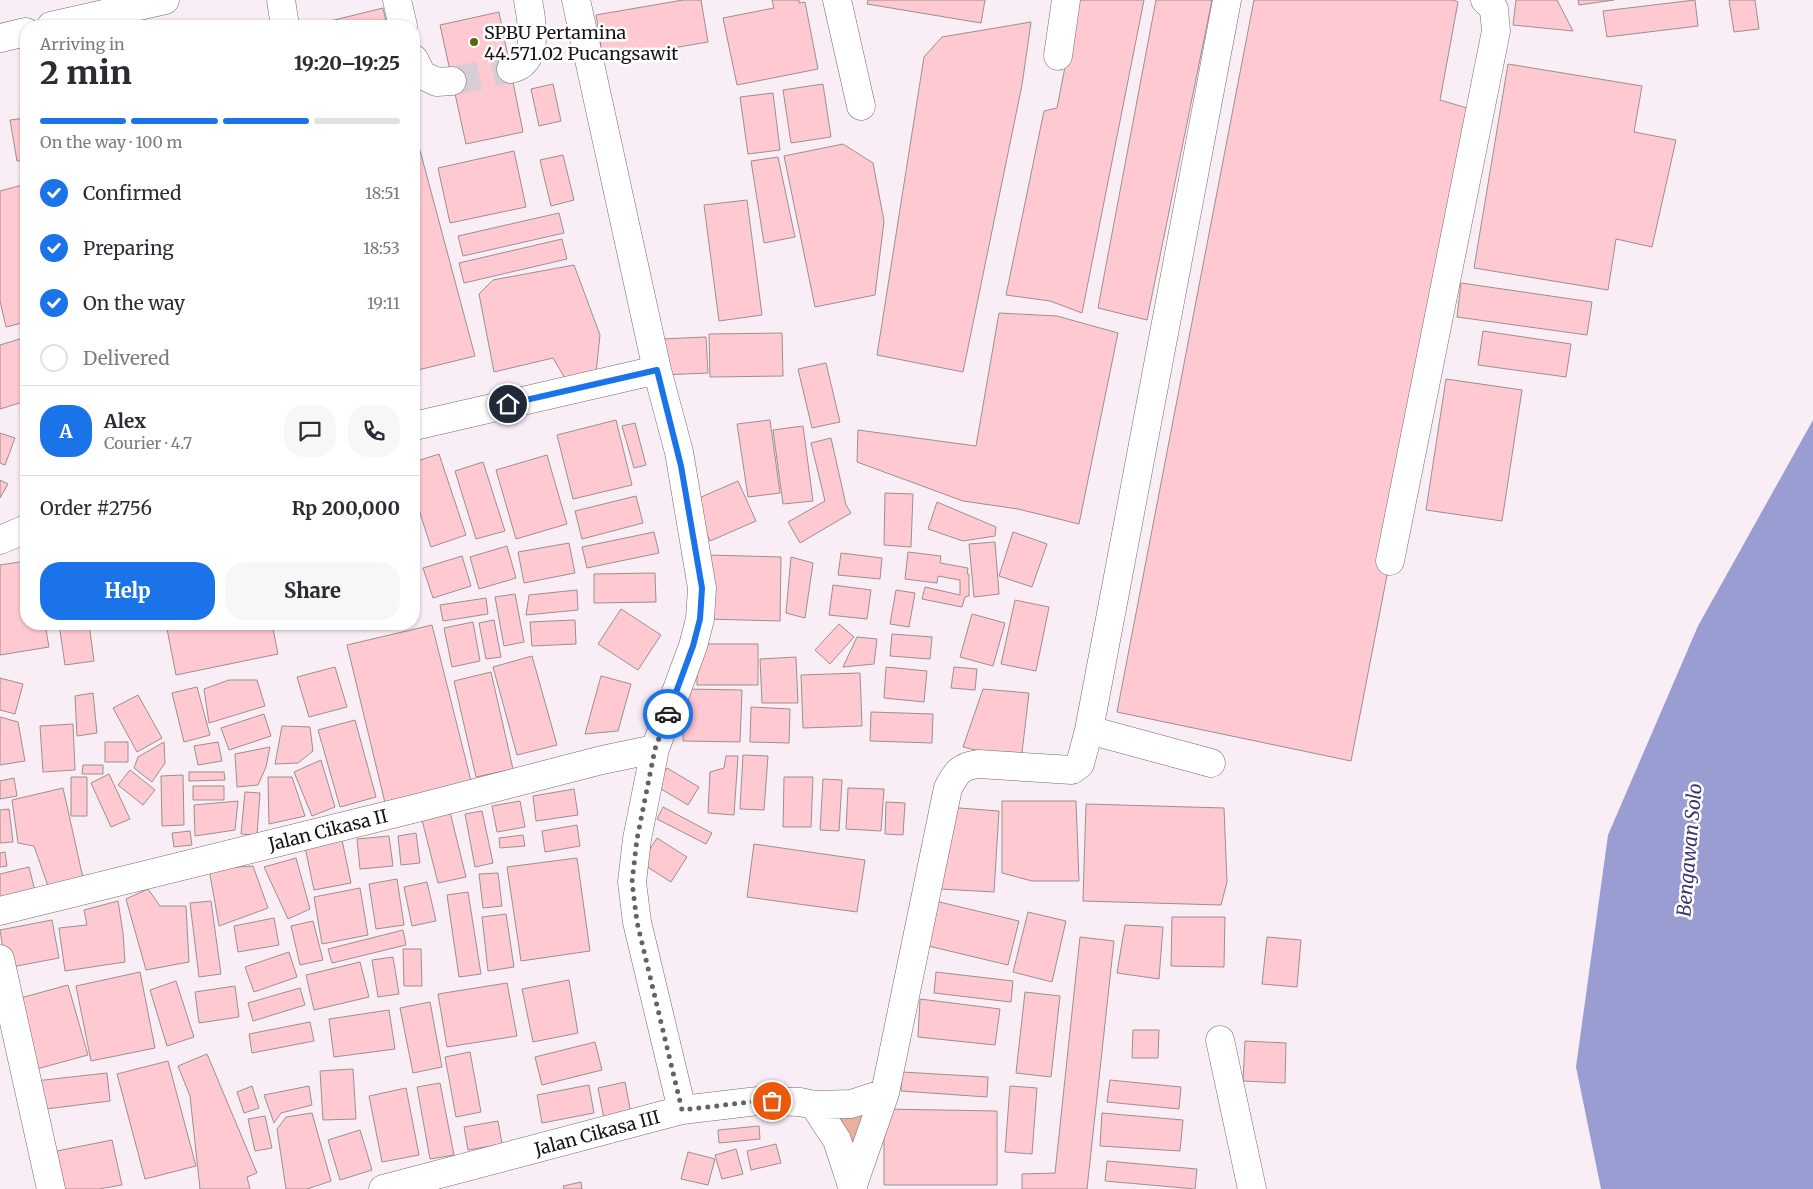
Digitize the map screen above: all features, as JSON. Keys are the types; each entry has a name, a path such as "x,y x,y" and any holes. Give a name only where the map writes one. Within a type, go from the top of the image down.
{"street":[{"path":"77,20 165,0"},
{"path":"280,0 284,20"},
{"path":"396,0 401,20"},
{"path":"511,69 522,64 530,50 533,28 528,0"},
{"path":"576,0 657,370 680,459 702,588 700,619 693,646 655,749 637,839 632,882 637,922 682,1110"},
{"path":"837,0 861,106"},
{"path":"1058,56 1066,0"},
{"path":"853,1187 885,1093 948,788 956,773 966,766 972,765 1072,770 1080,764 1089,730 1227,0"},
{"path":"1390,561 1496,31 1494,9 1485,0"},
{"path":"0,38 20,33"},
{"path":"420,71 422,75 437,82 452,81"},
{"path":"420,425 657,370"},
{"path":"0,540 20,532"},
{"path":"1089,730 1211,764"},
{"name":"Jalan Cikasa II","path":"0,911 408,811 602,760 655,749"},
{"path":"0,959 51,1189"},
{"path":"1220,1040 1252,1189"},
{"name":"Jalan Cikasa III","path":"383,1189 682,1110 758,1101 800,1102 814,1105 852,1104 885,1093"},
{"path":"814,1105 837,1140 853,1187"}],"shaded area":[{"path":"866,1108 857,1155 830,1112"}],"water":[{"name":"Bengawan Solo","path":"1813,420 1813,1189 1601,1189 1576,1067 1608,835 1698,626"}],"building":[{"path":"683,0 701,0 708,42 603,60 596,15"},
{"path":"772,0 799,0 799,3 805,2 818,69 737,85 723,18 774,8"},
{"path":"868,0 985,0 981,23 867,4"},
{"path":"1078,0 1144,0 1082,313 1050,301 1006,295 1044,111 1057,108"},
{"path":"1156,0 1212,0 1147,320 1098,308"},
{"path":"1254,0 1453,0 1458,2 1440,100 1477,111 1351,761 1117,712"},
{"path":"1516,0 1557,0 1573,31 1513,25"},
{"path":"1578,0 1614,0 1579,5"},
{"path":"1695,0 1698,26 1607,37 1603,11"},
{"path":"1729,0 1755,0 1759,29 1734,32"},
{"path":"383,8 386,20 334,20"},
{"path":"499,12 523,132 466,144 440,25"},
{"path":"1031,22 1022,85 963,372 877,355 924,57 942,37"},
{"path":"1508,64 1642,86 1634,132 1676,140 1652,247 1616,239 1608,290 1474,268"},
{"path":"553,84 561,121 539,126 531,89"},
{"path":"823,84 831,137 791,143 783,90"},
{"path":"773,93 780,150 748,154 740,97"},
{"path":"20,119 20,161 17,161 10,120"},
{"path":"843,144 873,163 884,221 875,295 815,307 784,156"},
{"path":"420,150 475,356 420,370"},
{"path":"514,151 526,207 450,223 438,168"},
{"path":"563,155 574,200 551,206 540,160"},
{"path":"778,157 795,237 764,243 751,161"},
{"path":"20,186 20,324 6,327 0,301 0,191"},
{"path":"747,200 762,315 719,321 704,205"},
{"path":"559,213 564,233 463,256 458,236"},
{"path":"562,239 567,259 464,283 459,263"},
{"path":"574,265 600,335 596,373 566,380 553,358 494,372 479,294 493,280"},
{"path":"1461,283 1592,302 1587,335 1457,317"},
{"path":"999,313 1057,316 1118,333 1079,524 1018,509 963,501 857,462 858,430 976,446"},
{"path":"1483,331 1571,344 1566,377 1478,365"},
{"path":"782,333 783,376 710,377 709,334"},
{"path":"706,337 708,373 663,375 661,339"},
{"path":"20,339 20,403 0,409 0,345"},
{"path":"826,363 840,422 812,428 798,369"},
{"path":"1446,379 1522,390 1502,521 1426,510"},
{"path":"616,420 632,485 573,499 557,435"},
{"path":"770,420 780,493 748,497 737,424"},
{"path":"635,423 646,465 634,468 622,426"},
{"path":"803,426 813,501 783,504 773,430"},
{"path":"0,433 15,438 5,465 0,463"},
{"path":"831,438 846,505 851,513 800,543 788,522 825,501 811,443"},
{"path":"439,454 466,535 431,547 420,513 420,460"},
{"path":"547,455 567,524 516,539 496,470"},
{"path":"483,462 505,531 476,539 455,471"},
{"path":"0,480 8,484 0,498"},
{"path":"738,481 756,521 710,541 692,501"},
{"path":"885,493 913,494 911,547 884,545"},
{"path":"636,496 643,523 582,539 575,511"},
{"path":"937,502 996,527 995,536 963,541 928,529"},
{"path":"654,532 659,553 587,568 582,547"},
{"path":"1013,532 1047,544 1032,587 999,576"},
{"path":"995,542 999,594 974,597 969,544"},
{"path":"569,543 575,573 524,583 518,552"},
{"path":"507,546 516,578 479,589 470,557"},
{"path":"908,552 941,556 940,563 968,568 969,596 965,597 962,607 922,599 925,587 960,595 960,580 938,576 937,583 905,579"},
{"path":"841,553 882,558 880,579 838,575"},
{"path":"708,555 781,557 780,621 707,619"},
{"path":"462,556 471,586 433,598 423,568"},
{"path":"791,557 813,563 805,618 786,613"},
{"path":"20,562 20,630 46,630 49,647 0,655 0,565"},
{"path":"655,573 656,602 594,603 594,574"},
{"path":"833,585 871,590 867,619 829,615"},
{"path":"577,590 578,610 526,615 529,595"},
{"path":"896,590 915,593 909,627 890,624"},
{"path":"515,594 524,642 504,646 495,597"},
{"path":"486,598 488,614 443,621 440,605"},
{"path":"1015,600 1049,607 1036,671 1001,664"},
{"path":"621,609 661,635 638,670 598,644"},
{"path":"972,614 1005,623 993,666 960,657"},
{"path":"494,620 501,657 486,659 479,623"},
{"path":"575,620 576,644 532,646 530,622"},
{"path":"473,622 480,661 452,667 444,628"},
{"path":"839,624 854,637 830,664 815,650"},
{"path":"432,625 472,785 386,807 347,645 411,630 420,630 420,628"},
{"path":"60,630 90,630 94,661 65,665"},
{"path":"167,630 273,630 278,654 176,675"},
{"path":"892,634 932,637 930,659 890,656"},
{"path":"857,637 877,639 874,664 843,667"},
{"path":"697,644 758,644 758,685 697,685"},
{"path":"532,656 557,745 517,755 493,667"},
{"path":"796,657 798,703 762,703 760,659"},
{"path":"335,667 347,707 309,717 297,677"},
{"path":"886,667 927,671 924,702 884,698"},
{"path":"954,667 977,669 975,690 951,688"},
{"path":"491,672 513,769 476,777 454,681"},
{"path":"860,673 862,726 803,728 801,675"},
{"path":"601,676 631,684 618,731 585,734"},
{"path":"0,678 23,684 15,714 0,710"},
{"path":"229,680 257,680 265,706 209,723 204,689"},
{"path":"197,687 210,735 184,742 172,693"},
{"path":"684,689 742,690 740,742 683,741"},
{"path":"983,689 1029,693 1021,761 963,747"},
{"path":"93,693 97,733 77,736 75,696"},
{"path":"138,695 162,738 137,752 113,708"},
{"path":"751,707 790,709 789,743 750,742"},
{"path":"871,712 933,714 932,743 870,741"},
{"path":"264,714 271,736 229,750 221,728"},
{"path":"0,717 18,722 25,761 0,765"},
{"path":"355,720 376,797 340,807 318,730"},
{"path":"73,724 75,770 43,772 40,726"},
{"path":"282,726 310,727 313,751 298,763 275,764"},
{"path":"105,742 128,742 128,762 105,762"},
{"path":"164,742 165,763 152,782 134,768 138,757"},
{"path":"218,742 222,761 198,765 194,746"},
{"path":"270,747 266,767 258,785 237,787 235,754"},
{"path":"743,755 768,756 764,810 740,809"},
{"path":"726,756 738,756 734,815 708,813 710,772 724,768"},
{"path":"321,760 335,807 312,816 294,772"},
{"path":"83,765 103,765 103,774 82,774"},
{"path":"667,768 699,787 688,805 656,786"},
{"path":"130,770 155,790 143,805 118,785"},
{"path":"189,772 224,772 225,780 189,781"},
{"path":"109,774 130,819 111,827 91,783"},
{"path":"183,775 184,825 162,826 161,776"},
{"path":"71,777 87,777 87,816 71,816"},
{"path":"268,777 292,777 305,816 269,824"},
{"path":"784,777 813,777 811,827 783,827"},
{"path":"14,778 17,796 0,799 0,781"},
{"path":"823,779 842,780 839,831 820,830"},
{"path":"193,786 224,786 224,800 193,800"},
{"path":"63,788 83,878 48,886 34,846 18,843 12,800"},
{"path":"848,788 884,789 881,831 846,829"},
{"path":"574,789 578,815 536,821 533,796"},
{"path":"245,792 260,793 257,835 241,834"},
{"path":"238,801 235,830 195,836 194,805"},
{"path":"520,801 525,827 497,832 492,806"},
{"path":"1002,801 1076,801 1079,881 1032,881 1002,873"},
{"path":"886,802 905,803 903,835 885,834"},
{"path":"1086,804 1224,808 1227,882 1221,905 1083,901"},
{"path":"663,807 712,833 706,844 657,819"},
{"path":"946,807 999,811 994,892 940,889"},
{"path":"9,809 13,842 0,843 0,810"},
{"path":"482,811 493,863 475,867 465,814"},
{"path":"450,812 466,877 438,883 422,820"},
{"path":"577,825 580,846 545,852 542,831"},
{"path":"190,831 192,845 174,847 172,833"},
{"path":"416,833 420,863 401,865 398,836"},
{"path":"523,835 525,846 500,848 499,838"},
{"path":"389,836 393,866 360,869 357,839"},
{"path":"657,838 687,857 671,882 641,863"},
{"path":"342,840 351,883 314,890 305,847"},
{"path":"754,844 865,860 857,912 747,897"},
{"path":"5,852 7,866 0,867 0,853"},
{"path":"296,858 310,909 288,919 264,867"},
{"path":"577,858 590,951 521,961 507,867"},
{"path":"253,866 268,908 219,926 209,869"},
{"path":"29,867 35,891 0,900 0,874"},
{"path":"498,873 502,906 483,908 479,874"},
{"path":"397,879 404,925 376,929 369,884"},
{"path":"427,882 436,921 412,926 404,887"},
{"path":"360,888 368,935 322,944 314,897"},
{"path":"148,889 160,906 186,906 189,962 146,970 126,899"},
{"path":"468,892 481,974 459,977 447,895"},
{"path":"931,900 1019,921 1008,965 920,944"},
{"path":"118,901 125,962 65,971 59,928 87,925 84,910"},
{"path":"211,901 221,974 199,977 190,903"},
{"path":"1028,912 1066,921 1052,982 1013,972"},
{"path":"506,914 514,967 488,971 482,917"},
{"path":"1172,917 1225,917 1224,967 1171,966"},
{"path":"274,918 279,945 238,952 234,926"},
{"path":"52,920 59,958 6,968 0,930"},
{"path":"313,921 323,960 300,965 291,926"},
{"path":"1125,925 1163,927 1159,979 1117,973"},
{"path":"403,930 406,945 332,963 328,949"},
{"path":"1080,937 1114,941 1087,1189 1022,1189 1022,1174 1055,1173"},
{"path":"1267,937 1301,940 1297,987 1262,984"},
{"path":"403,949 421,949 422,986 404,986"},
{"path":"289,952 297,977 254,992 245,967"},
{"path":"393,957 399,994 378,997 372,960"},
{"path":"360,962 369,997 314,1010 306,975"},
{"path":"140,972 155,1048 91,1061 76,986"},
{"path":"936,972 1013,981 1011,1002 934,993"},
{"path":"569,980 578,1033 533,1042 522,989"},
{"path":"176,981 194,1037 167,1046 150,990"},
{"path":"507,983 517,1036 447,1047 438,994"},
{"path":"68,985 88,1055 33,1070 13,1000"},
{"path":"235,986 239,1017 199,1023 195,992"},
{"path":"300,988 305,1005 253,1021 248,1003"},
{"path":"1025,992 1060,996 1051,1077 1016,1073"},
{"path":"920,999 1000,1009 995,1045 918,1037"},
{"path":"430,1002 442,1067 413,1073 400,1008"},
{"path":"389,1010 395,1049 334,1057 329,1019"},
{"path":"310,1022 314,1041 252,1053 249,1034"},
{"path":"1133,1030 1159,1030 1158,1058 1132,1058"},
{"path":"1245,1041 1286,1043 1285,1083 1243,1081"},
{"path":"595,1042 602,1070 542,1085 535,1057"},
{"path":"470,1052 481,1112 456,1117 445,1057"},
{"path":"207,1054 257,1173 247,1177 250,1189 200,1189 190,1096 178,1066"},
{"path":"168,1061 196,1166 145,1179 117,1074"},
{"path":"353,1069 356,1119 323,1120 320,1071"},
{"path":"902,1072 988,1077 987,1097 901,1091"},
{"path":"107,1073 110,1101 38,1110 35,1081"},
{"path":"1110,1080 1181,1087 1179,1109 1107,1102"},
{"path":"625,1082 632,1119 605,1124 598,1088"},
{"path":"440,1083 454,1155 430,1159 417,1087"},
{"path":"589,1085 594,1113 542,1123 537,1095"},
{"path":"252,1086 259,1108 244,1113 237,1092"},
{"path":"309,1086 312,1105 281,1113 274,1123 264,1095"},
{"path":"1010,1086 1037,1088 1032,1154 1005,1152"},
{"path":"406,1088 419,1155 382,1162 369,1096"},
{"path":"884,1109 997,1111 997,1185 884,1185"},
{"path":"312,1113 331,1181 307,1189 286,1189 277,1129 286,1117"},
{"path":"1102,1113 1183,1120 1180,1151 1100,1146"},
{"path":"265,1116 272,1148 255,1151 248,1119"},
{"path":"498,1121 502,1144 468,1150 464,1127"},
{"path":"759,1126 760,1139 719,1143 718,1130"},
{"path":"360,1130 372,1170 340,1180 328,1140"},
{"path":"112,1140 122,1185 99,1189 59,1189 52,1152"},
{"path":"776,1144 781,1163 751,1170 747,1151"},
{"path":"736,1149 743,1174 722,1179 715,1155"},
{"path":"688,1152 715,1159 708,1185 681,1179"},
{"path":"1107,1161 1197,1169 1195,1189 1105,1181"},
{"path":"581,1182 582,1189 564,1189 563,1186"}],"tunnel":[{"path":"452,81 511,69"}],"way so far":[{"path":"668,714 655,749 637,839 632,882 637,922 682,1110 772,1101"}],"place":[{"name":"SPBU Pertamina 44.571.02 Pucangsawit","path":"474,42"}],"route":[{"path":"508,404 657,370 681,466 702,588 700,619 693,646 668,714"}]}
